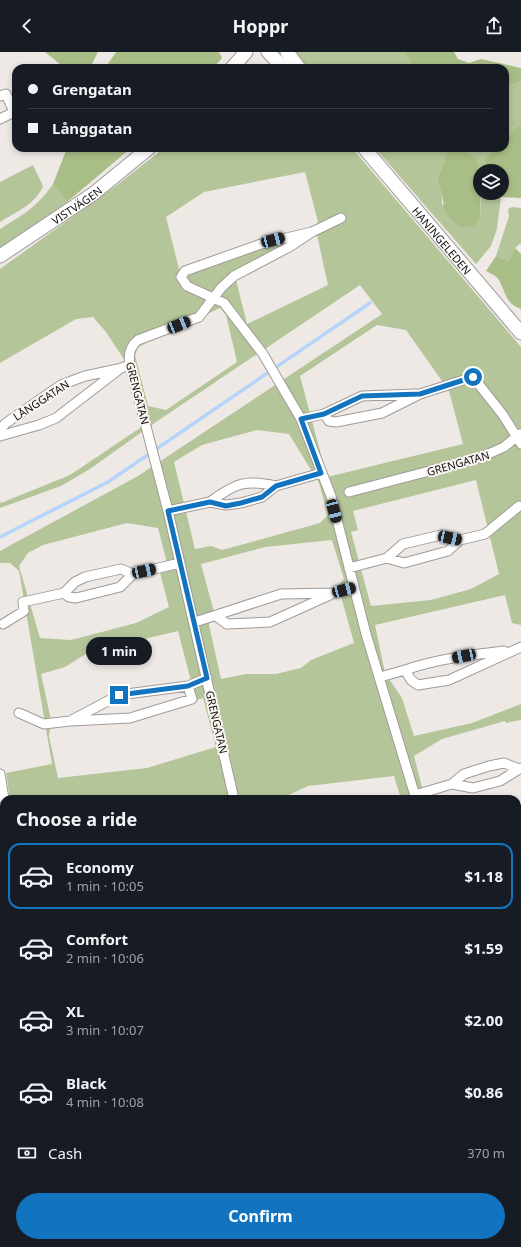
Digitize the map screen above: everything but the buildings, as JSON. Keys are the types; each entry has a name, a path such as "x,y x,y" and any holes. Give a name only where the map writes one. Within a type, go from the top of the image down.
{"main road":[{"path":"236,64 246,52"},
{"path":"268,52 280,64"},
{"path":"287,52 296,64"},
{"name":"VISTVÄGEN","path":"0,256 93,194 144,152"},
{"name":"HANINGELEDEN","path":"367,152 521,333"}],"street":[{"path":"0,96 6,94 12,108"},
{"path":"0,119 12,113"},
{"name":"GRENGATAN","path":"233,795 195,622 155,458 130,365 131,348 138,340 199,317 234,276 291,246 312,232 341,218"},
{"name":"GRENGATAN","path":"312,232 261,244 182,273 183,282 187,286 224,303 269,365 301,419 331,496 353,588 415,795"},
{"name":"LÅNGGATAN","path":"0,429 6,423 61,385 86,376 130,365"},
{"name":"LÅNGGATAN","path":"0,436 47,423 93,391 121,368"},
{"path":"86,376 91,381 93,391"},
{"name":"GRENGATAN","path":"324,414 329,421 336,422 367,416 382,412 420,394 473,377 520,438 479,458 349,492"},
{"name":"GRENGATAN","path":"301,419 324,414 362,396 420,394"},
{"path":"210,502 226,506 241,503 262,497 276,486 321,473"},
{"path":"168,511 210,502 226,490 241,484 256,482 276,486"},
{"path":"349,568 387,558 404,544 441,536 460,540 485,534 519,506"},
{"path":"387,558 404,563 448,551 460,540"},
{"path":"64,593 69,597 76,598 120,587 133,574 180,563"},
{"path":"2,625 24,611 23,602 64,593 75,582 86,577 121,569 133,574"},
{"path":"216,616 227,624 270,622 335,593 353,588"},
{"path":"195,622 281,594 335,593"},
{"path":"405,670 410,680 418,685 449,680 521,647"},
{"path":"380,677 432,662 464,656 511,651"},
{"path":"70,721 119,695 188,686 207,678"},
{"path":"19,713 44,724 130,718 192,699 188,686"},
{"name":"GRENGATAN","path":"422,795 452,784 464,774 489,766 504,763 520,769"},
{"name":"GRENGATAN","path":"452,784 473,788 500,781 520,769"},
{"path":"0,774 3,795"}],"green space":[{"path":"45,52 98,52 92,64 60,64"},
{"path":"116,52 219,52 222,58 217,64 108,64"},
{"path":"294,52 403,52 409,58 411,64 304,64"},
{"path":"403,52 454,52 458,59 469,63 481,59 503,64 411,64 409,58"},
{"path":"509,65 521,68 521,81 509,85"},
{"path":"521,81 521,123 509,135 509,85"},
{"path":"521,123 521,198 509,197 509,164 486,164 484,159 491,152 509,152 509,135"},
{"path":"65,152 126,152 67,202 53,184"},
{"path":"159,152 355,152 521,347 521,625 512,623 505,595 375,625 385,673 402,698 414,736 472,723 521,704 521,720 506,723 505,721 442,739 414,756 424,795 400,795 394,776 308,786 289,795 9,795 6,773 52,764 19,571 10,563 0,563 0,551 138,476 382,314 360,285 153,424 90,469 61,486 0,508 0,500 1,503 70,475 143,426 125,361 106,332 93,317 76,319 0,363 0,269 117,185","holes":["305,172 319,226 179,269 166,217 204,192","317,235 328,285 247,324 236,280","220,308 226,315 237,362 166,410 148,406 134,351 138,347","377,325 406,330 449,391 463,444 327,477 300,376","257,430 289,434 319,483 328,515 320,523 222,550 211,546 195,549 174,462 202,445","476,480 499,574 471,589 431,600 371,606 351,532 358,530 353,511","127,523 158,528 167,563 158,565 169,607 136,623 71,640 40,638 19,566 28,553 43,545","332,540 344,579 338,586 354,643 311,660 301,668 276,674 246,674 221,679 209,625 214,612 201,564 265,547","178,631 196,700 203,698 216,747 147,768 58,778 49,736 51,720 41,674 65,667 89,652"]},
{"path":"378,152 447,152 437,182 442,194 442,204 480,218 481,200 501,200 497,229 491,246 476,264"},
{"path":"447,152 469,152 477,159 479,164 473,164 473,200 480,200 480,218 474,226 460,227 445,213 442,194 437,182"},
{"path":"469,152 491,152 484,159 486,164 479,164 477,159"},
{"path":"33,165 43,186 40,192 31,203 0,222 0,182"},
{"path":"53,184 67,202 26,232 0,248 0,229 35,205"},
{"path":"512,207 521,208 521,243 515,248 509,261 496,256 509,216 508,209"},
{"path":"515,248 521,254 521,309 509,301 498,279 486,271 496,256 509,261"}],"waterway":[{"path":"0,537 108,482 370,303"}],"route":[{"path":"119,695 188,686 207,678 168,511 210,502 226,506 241,503 262,497 276,486 321,473 301,419 324,414 362,396 420,394 449,386 473,377"}]}
